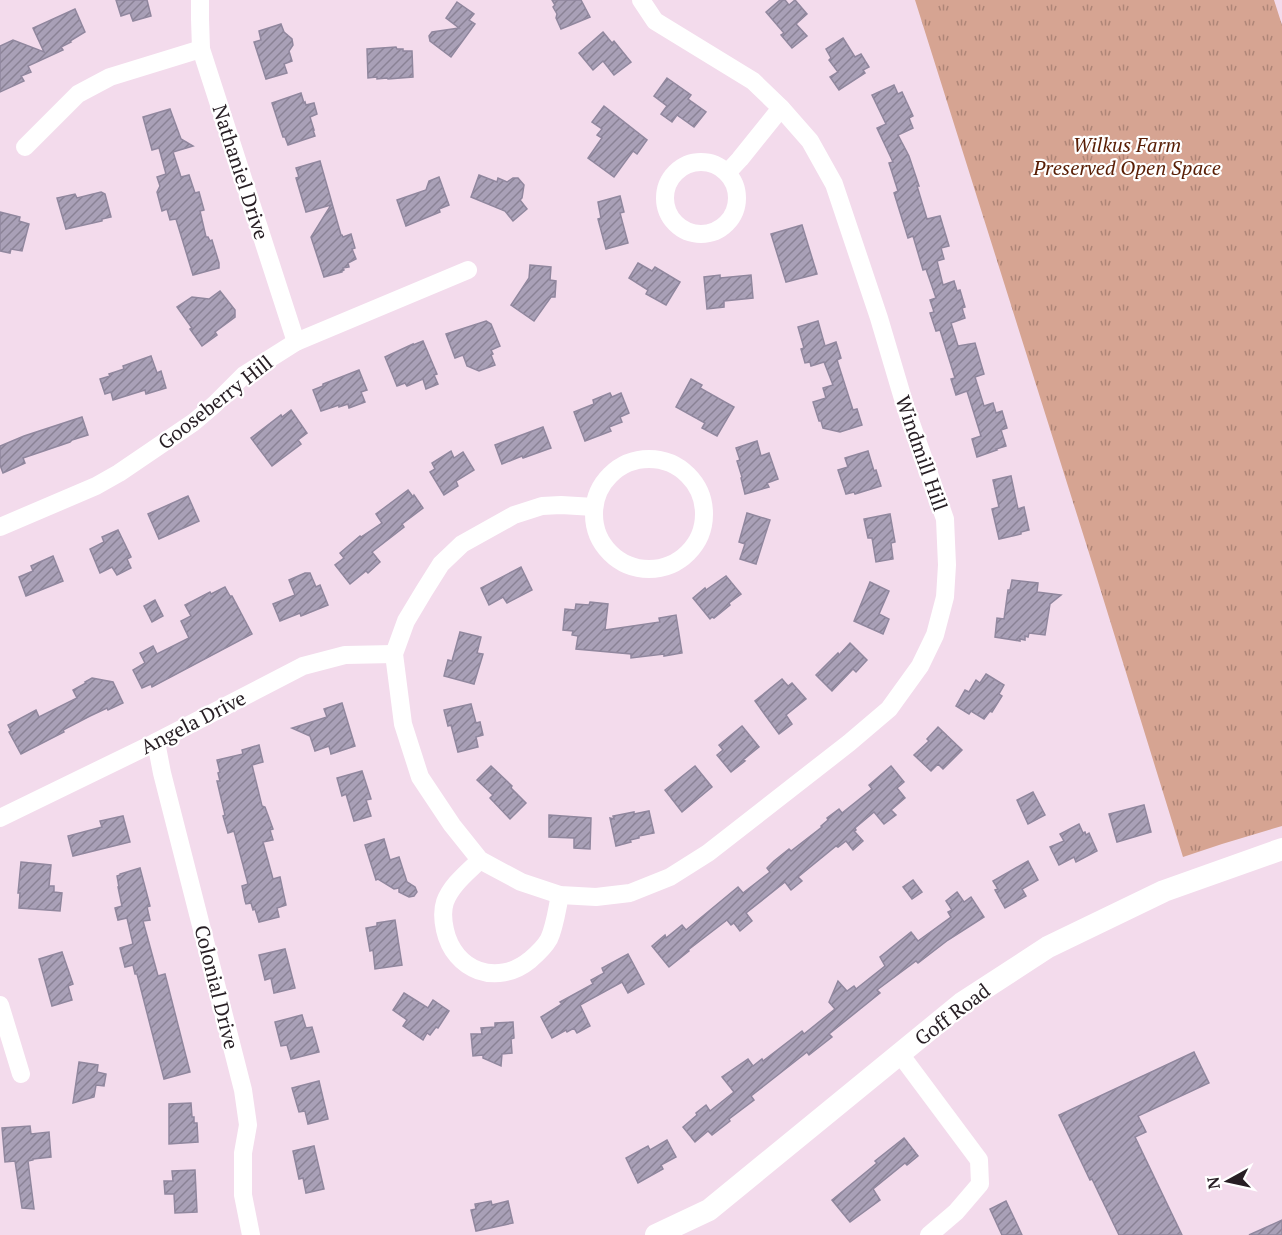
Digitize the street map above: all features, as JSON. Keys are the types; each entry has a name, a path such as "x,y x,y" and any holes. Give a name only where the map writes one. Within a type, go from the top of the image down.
{"street":[{"name":"Nathaniel Drive","path":"200,0 201,49 296,342"},
{"name":"Windmill Hill","path":"594,507 542,506 514,515 462,544 441,564 423,591 406,621 394,654 403,724 420,777 452,825 480,860 521,882 560,895 596,897 630,893 670,877 708,854 889,709 920,666 934,635 945,597 947,565 945,519 906,409 879,318 834,184 810,141 753,81 655,21 641,0"},
{"path":"25,147 78,94 110,77 201,49"},
{"path":"727,173 781,108"},
{"path":"708,162 727,173 734,184 737,196 735,208 720,228 709,233 696,234 674,223 668,213 665,191 676,171 685,165 708,162"},
{"name":"Gooseberry Hill","path":"0,527 96,486 119,473 194,422 244,375 296,342 468,270"},
{"path":"644,459 669,462 690,476 702,497 705,522 696,545 678,562 654,570 630,567 609,553 596,532 594,507 603,484 621,466 644,459"},
{"name":"Angela Drive","path":"0,818 156,742 303,666 345,655 394,654"},
{"name":"Colonial Drive","path":"156,742 243,1090 248,1125 243,1153 243,1195 251,1235"},
{"name":"Goff Road","path":"656,1235 710,1209 962,1003 1048,947 1164,891 1282,849"},
{"path":"480,860 453,888 445,902 443,918 447,938 456,955 473,969 487,973 505,973 524,965 540,951 549,939 560,895"},
{"path":"0,1005 21,1074"},
{"path":"900,1054 978,1160 980,1184 956,1212 928,1235"}],"green space":[{"name":"Wilkus Farm Preserved Open Space","path":"915,0 1274,0 1282,25 1282,826 1183,857"}],"building":[{"path":"116,0 147,0 151,16 133,21 130,13 121,16"},
{"path":"552,0 581,0 590,17 561,29"},
{"path":"780,0 785,0 789,5 795,0 807,14 796,24 807,36 792,48 781,35 784,33 766,12"},
{"path":"457,2 474,14 469,20 475,24 451,57 430,41 429,36 432,32 459,28 446,18"},
{"path":"75,9 85,32 61,47 63,50 28,66 31,72 21,76 24,81 0,92 0,46 13,40 44,52 33,28"},
{"path":"281,24 284,32 292,39 293,45 289,51 292,61 284,64 287,73 266,79 254,42 261,40 259,31"},
{"path":"603,32 612,43 614,41 631,62 614,75 603,61 593,70 579,53"},
{"path":"843,38 855,57 861,54 869,67 863,70 865,73 839,90 830,77 838,72 829,60 831,58 826,49"},
{"path":"396,47 403,51 412,51 413,77 368,78 367,49"},
{"path":"667,78 691,95 688,99 706,112 694,127 677,115 672,122 661,114 667,106 654,96"},
{"path":"894,85 898,94 902,92 913,116 909,118 913,128 898,135 909,156 927,219 940,216 949,246 941,248 944,259 937,261 943,285 954,281 957,291 960,290 965,307 962,308 965,318 951,323 958,346 975,343 984,374 975,377 984,406 993,403 996,413 1002,411 1007,428 1001,430 1006,446 977,457 972,439 981,436 967,391 956,395 951,379 955,378 940,330 936,331 930,313 934,312 930,300 936,298 926,269 923,270 913,236 908,238 894,193 898,191 889,163 893,162 877,128 886,124 872,95"},
{"path":"301,93 306,105 314,103 317,114 310,117 315,136 288,145 283,137 272,103"},
{"path":"604,106 647,140 637,154 633,151 614,177 588,158 602,138 597,135 602,129 592,122"},
{"path":"170,109 181,139 193,146 173,152 181,177 189,175 195,193 199,192 204,210 200,211 206,237 212,240 219,263 219,268 193,275 176,219 170,220 167,209 162,211 157,192 160,186 157,177 166,174 159,148 152,150 143,117"},
{"path":"320,161 341,235 343,237 351,234 355,248 352,249 356,259 348,263 349,267 343,268 342,272 324,277 311,237 331,205 306,212 296,178 299,177 296,168"},
{"path":"479,175 497,182 498,178 507,182 518,178 524,185 520,200 527,209 513,221 505,211 471,197"},
{"path":"439,177 449,205 439,209 440,212 406,226 397,200 426,190 429,181"},
{"path":"101,192 105,194 111,217 66,229 57,198 75,194 77,198"},
{"path":"620,196 624,212 620,213 628,243 606,249 598,219 601,218 598,202"},
{"path":"0,212 20,217 19,221 29,224 22,251 11,249 10,253 0,251"},
{"path":"802,225 817,274 786,282 771,234"},
{"path":"638,263 652,271 655,267 680,282 666,305 646,294 648,290 629,278"},
{"path":"530,265 551,267 550,280 556,281 555,297 551,297 534,321 511,305 529,278"},
{"path":"720,275 720,278 751,275 753,298 724,301 724,307 707,309 704,277"},
{"path":"220,291 235,310 235,317 215,332 217,335 202,346 177,307 192,297 209,299"},
{"path":"486,321 491,324 500,346 491,350 495,365 479,371 467,366 463,355 455,358 446,334"},
{"path":"818,321 825,346 836,342 841,358 837,360 853,410 857,409 862,425 840,432 823,428 813,402 826,398 823,388 833,385 824,362 811,366 810,362 805,363 801,349 804,348 798,327"},
{"path":"423,341 437,374 434,375 438,384 426,389 423,379 407,386 405,383 397,386 385,357"},
{"path":"151,356 157,373 161,371 166,388 146,394 145,390 113,400 111,392 105,394 100,379 124,369 123,366"},
{"path":"359,370 367,390 361,392 365,402 349,408 348,404 321,411 313,390"},
{"path":"691,379 702,385 700,388 734,407 717,436 702,428 705,423 676,407"},
{"path":"610,393 612,397 621,393 629,413 620,417 622,422 609,427 611,431 585,441 574,412 594,404 593,400"},
{"path":"291,410 307,433 298,440 301,444 272,466 251,438"},
{"path":"82,417 88,435 23,458 25,463 3,473 0,465 0,446"},
{"path":"543,427 551,448 502,464 495,445"},
{"path":"757,441 761,456 769,453 778,479 767,483 769,487 745,494 736,448"},
{"path":"451,451 454,458 463,452 474,470 456,481 458,486 444,495 430,472 435,469 432,463"},
{"path":"868,451 881,486 855,494 854,492 846,494 838,470 848,467 845,458"},
{"path":"1011,476 1018,509 1024,507 1029,530 999,539 992,509 999,507 993,480"},
{"path":"408,490 423,508 402,524 404,527 372,552 380,562 350,584 335,565 344,558 340,553 360,536 382,523 376,514"},
{"path":"188,496 199,521 159,539 148,514"},
{"path":"747,513 770,520 756,564 740,559 745,544 739,542"},
{"path":"890,514 895,542 891,543 893,559 876,562 872,538 868,538 864,519"},
{"path":"118,530 131,557 127,559 131,568 117,575 112,567 100,573 90,549 104,542 102,537"},
{"path":"53,556 63,581 26,596 19,577 33,571 31,566"},
{"path":"521,567 532,590 507,603 503,597 489,605 481,588"},
{"path":"310,573 316,587 320,585 328,605 301,616 300,613 280,621 273,604 295,595 289,580"},
{"path":"726,576 741,594 710,619 693,598"},
{"path":"1012,580 1038,583 1037,592 1061,595 1050,604 1045,635 1029,633 1028,637 1025,636 1025,640 1020,639 1020,641 995,637 997,618 1004,619 1008,590 1010,590"},
{"path":"870,582 889,591 879,614 889,619 883,634 854,621"},
{"path":"225,587 252,634 152,687 151,684 142,688 133,670 145,663 140,653 153,646 157,654 189,638 181,621 191,616 185,605"},
{"path":"155,600 163,616 152,622 144,606"},
{"path":"590,602 608,604 605,630 660,622 659,618 676,615 682,653 631,658 631,654 576,649 578,636 572,635 573,631 563,630 565,609 575,610 576,604 589,605"},
{"path":"460,632 481,637 477,653 483,654 474,684 444,676 448,660 452,661"},
{"path":"850,643 867,660 856,672 853,669 832,691 816,675"},
{"path":"986,674 1004,685 999,694 1002,696 992,712 990,711 984,719 956,706 965,690 969,692 976,680 980,683"},
{"path":"92,678 113,682 123,703 90,716 21,754 9,732 11,731 8,725 36,710 39,717 77,698 73,690"},
{"path":"782,679 788,686 792,683 806,699 786,715 792,724 779,734 755,701"},
{"path":"342,703 355,746 331,754 329,746 315,751 310,736 292,728 327,717 324,709"},
{"path":"471,704 476,723 480,722 483,735 476,737 478,747 458,752 451,725 448,726 444,710"},
{"path":"742,726 759,747 731,772 717,755 723,750 719,745"},
{"path":"938,727 962,750 943,769 938,764 931,771 914,755 929,741 927,739"},
{"path":"259,745 263,762 252,765 262,806 265,807 273,829 270,830 273,840 263,842 273,879 280,877 286,905 277,908 279,917 259,922 251,903 246,904 245,901 242,886 248,884 234,831 228,833 223,816 225,815 217,781 220,781 218,773 220,772 217,760 243,754 242,750"},
{"path":"491,766 526,803 510,819 490,798 493,795 477,780"},
{"path":"695,766 712,787 682,812 665,790"},
{"path":"891,766 904,782 897,788 905,798 891,810 896,815 884,824 874,812 855,828 854,831 863,841 853,850 846,841 836,846 798,877 802,881 791,890 785,882 746,913 752,921 740,931 734,923 731,925 727,920 669,967 652,946 682,925 686,930 738,887 743,893 770,872 767,868 774,861 822,827 828,820 827,818 839,809 842,813 872,789 869,785"},
{"path":"362,771 371,799 366,800 371,816 354,821 346,794 342,796 337,778"},
{"path":"1033,792 1045,815 1028,824 1017,800"},
{"path":"1144,805 1151,832 1117,842 1109,814"},
{"path":"649,811 654,833 639,836 639,838 630,840 631,842 616,846 610,818"},
{"path":"549,815 591,818 590,849 574,848 574,838 549,837"},
{"path":"123,816 130,842 73,856 68,836 102,827 100,821"},
{"path":"1079,824 1083,833 1085,832 1086,835 1089,833 1097,851 1076,862 1074,857 1059,865 1050,847 1064,841 1060,834"},
{"path":"384,839 390,860 399,857 407,882 415,887 417,892 414,896 409,897 399,892 399,888 394,889 376,880 365,845"},
{"path":"1028,861 1038,880 1022,889 1026,896 1005,908 995,890 998,889 993,881"},
{"path":"21,862 51,865 49,886 54,886 54,892 62,893 60,911 19,908"},
{"path":"140,868 150,906 147,907 150,920 143,921 158,976 165,974 190,1072 164,1079 137,974 135,974 133,965 125,967 120,948 133,944 127,918 118,920 115,908 122,906 117,876"},
{"path":"913,880 922,892 912,899 903,887"},
{"path":"957,892 964,902 971,897 984,917 918,963 916,961 877,990 880,993 829,1034 832,1037 809,1055 807,1052 751,1096 754,1100 712,1135 708,1131 695,1142 683,1127 706,1105 710,1111 734,1092 722,1077 748,1059 753,1066 762,1059 763,1061 802,1031 804,1034 835,1009 829,1002 838,981 847,991 854,986 856,989 885,966 880,957 911,932 918,941 951,917 948,912 952,910 946,901"},
{"path":"395,920 402,965 375,969 373,950 370,951 366,928 377,926 377,923"},
{"path":"285,949 295,988 274,993 271,978 265,980 259,955"},
{"path":"62,952 73,984 68,986 72,1000 52,1006 39,959"},
{"path":"628,954 644,984 628,993 622,982 580,1005 590,1026 577,1033 574,1028 567,1032 566,1030 552,1038 541,1017 562,1004 560,1002 593,984 591,980 604,973 602,968"},
{"path":"404,993 428,1008 433,1000 449,1011 438,1028 436,1027 430,1035 427,1033 423,1040 403,1026 407,1020 393,1010"},
{"path":"302,1015 306,1028 312,1027 319,1052 291,1059 287,1045 281,1046 275,1022"},
{"path":"513,1022 512,1053 502,1054 501,1066 483,1058 483,1055 473,1056 471,1034 482,1034 481,1028 495,1027 495,1023"},
{"path":"1194,1052 1209,1083 1138,1116 1146,1132 1135,1137 1182,1235 1119,1235 1059,1115"},
{"path":"79,1062 98,1065 97,1072 106,1074 104,1086 96,1085 94,1097 73,1103"},
{"path":"319,1081 328,1119 308,1124 305,1111 299,1112 292,1088"},
{"path":"191,1103 192,1117 194,1117 194,1123 197,1123 198,1142 169,1144 169,1104"},
{"path":"30,1126 31,1134 49,1132 51,1157 28,1161 34,1209 22,1208 15,1161 5,1162 2,1128"},
{"path":"904,1138 918,1156 907,1165 905,1163 873,1189 880,1200 850,1222 832,1200"},
{"path":"667,1140 676,1157 661,1165 663,1169 638,1183 626,1158 648,1146 650,1150"},
{"path":"314,1146 324,1189 306,1193 303,1178 299,1179 293,1151"},
{"path":"195,1170 197,1212 175,1213 174,1194 165,1194 164,1181 173,1181 172,1171"},
{"path":"491,1201 492,1205 508,1201 513,1223 476,1231 471,1210 476,1209 475,1204"},
{"path":"1006,1201 1022,1235 1002,1235 990,1209"},
{"path":"1282,1220 1282,1235 1249,1235"}]}
